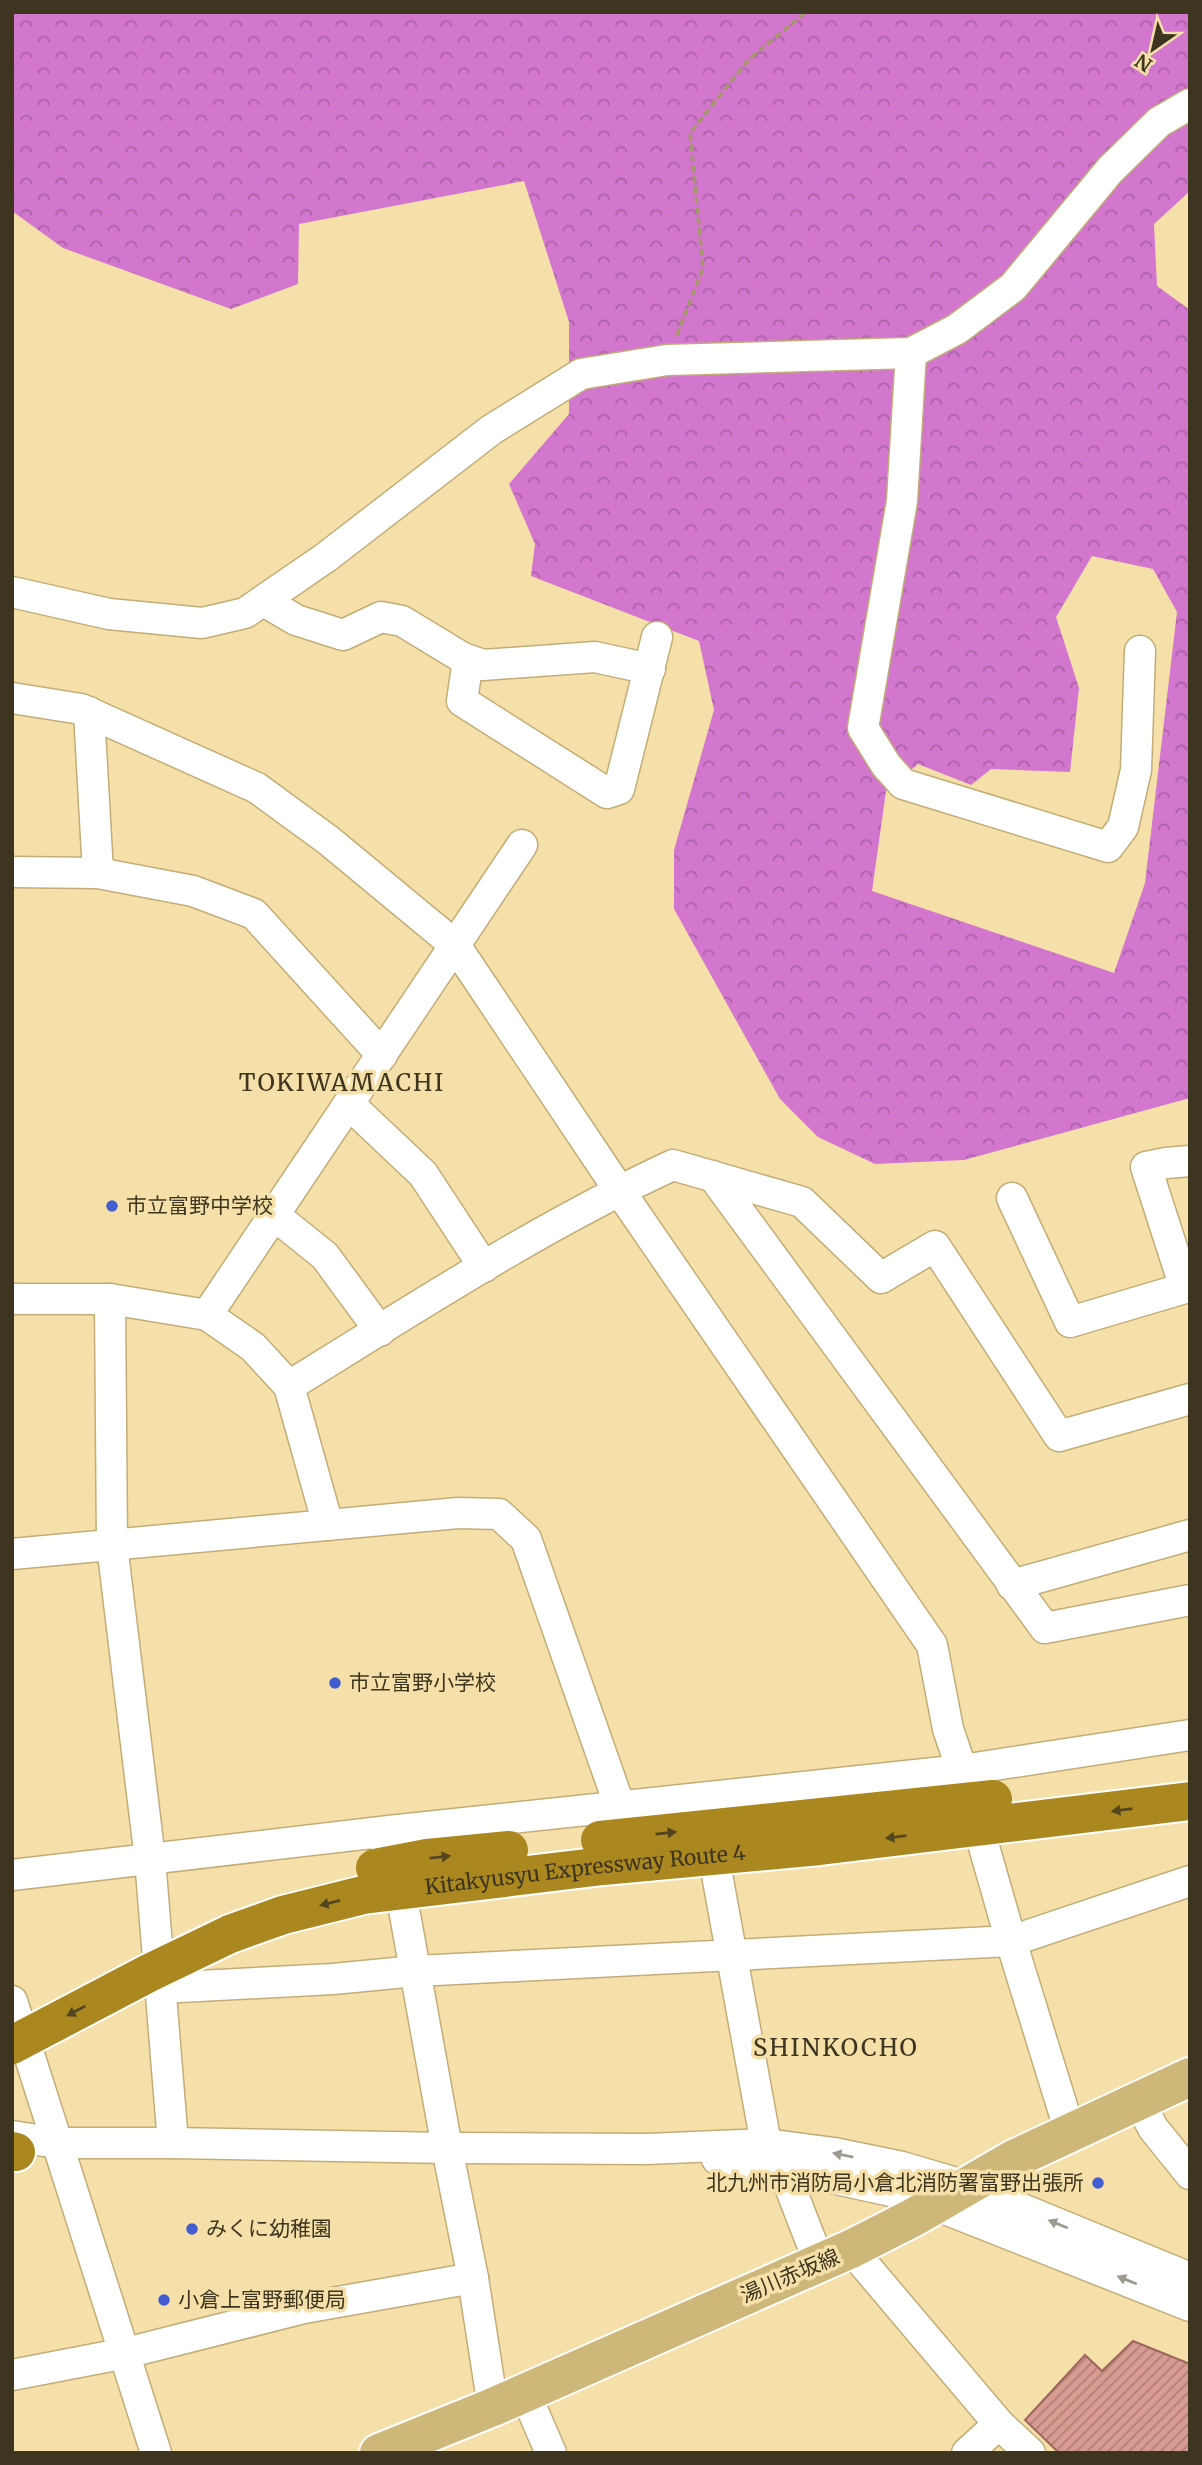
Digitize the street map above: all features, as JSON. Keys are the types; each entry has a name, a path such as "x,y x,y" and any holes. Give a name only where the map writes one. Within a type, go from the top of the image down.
{"highway":[{"name":"Kitakyusyu Expressway Route 4","path":"15,2031 179,1930 236,1907 330,1876 427,1858 1003,1798 1190,1775"},
{"name":"Kitakyusyu Expressway Route 4","path":"15,2031 230,1934 283,1915 363,1895 589,1868 820,1846 1190,1801"}],"main road":[{"name":"湯川赤坂線","path":"379,2453 509,2400 835,2256 990,2172 1190,2077"}],"street":[{"path":"12,592 109,614 202,623 245,613 325,558 491,430 581,374 667,360 911,353 957,329 1013,287 1111,170 1159,122 1190,104"},
{"path":"911,353 902,500 863,728 886,765 903,784 1108,847 1123,827 1136,770 1140,651"},
{"path":"264,601 296,620 343,635 381,617 402,621 468,660 484,665 595,657 650,668"},
{"path":"468,660 462,701 607,793 619,789 657,637"},
{"path":"12,698 89,712 257,788 328,840 455,945 619,1190 932,1645 948,1729 1070,2132"},
{"path":"89,712 98,873"},
{"path":"207,1315 522,845"},
{"path":"12,872 98,873 193,891 254,914 382,1055"},
{"path":"349,1104 423,1174 484,1267"},
{"path":"1013,1198 1069,1322 1185,1288 1146,1167 1190,1161"},
{"path":"289,1386 484,1267 619,1190 673,1166 802,1202 881,1278 935,1246 1059,1436 1190,1399"},
{"path":"713,1176 1045,1628 1190,1600"},
{"path":"274,1215 325,1256 380,1331"},
{"path":"12,1298 110,1298 207,1315 253,1347 289,1386 328,1525"},
{"path":"110,1298 112,1545 150,1859 173,2143"},
{"path":"12,1554 458,1513 499,1514 526,1539 620,1807"},
{"path":"1012,1586 1190,1535"},
{"path":"12,1875 389,1830 962,1770 1190,1735"},
{"path":"703,1798 766,2144"},
{"path":"389,1830 473,2278 509,2400 551,2453"},
{"path":"161,1988 333,1979 416,1971 1011,1941 1190,1881"},
{"path":"12,2001 15,2031 57,2143 156,2453"},
{"path":"1139,2101 1153,2128 1190,2174"},
{"path":"13,2148 57,2143 647,2149 766,2144 902,2167 951,2195 1190,2306"},
{"path":"647,2149 783,2169 891,2192 951,2195 1190,2278"},
{"path":"783,2169 835,2256 1030,2453"},
{"path":"12,2375 126,2353 304,2308 473,2278"},
{"path":"967,2453 999,2424"}],"path":[{"path":"667,360 703,268 690,133 749,60 806,12"}],"green space":[{"path":"12,12 1190,12 1190,191 1154,224 1157,286 1190,310 1190,1098 964,1160 875,1164 818,1137 780,1099 674,909 674,850 714,710 699,641 531,576 535,544 509,484 569,414 569,322 524,181 299,224 298,284 231,309 63,248 12,211","holes":["1092,556 1153,569 1177,612 1145,883 1114,973 872,891 886,791 918,764 971,785 991,769 1070,772 1079,688 1056,617"]}],"building":[{"path":"1133,2341 1190,2364 1190,2453 1059,2453 1025,2420 1085,2355 1102,2371"}],"place":[{"name":"市立富野中学校","path":"112,1206"},
{"name":"市立富野小学校","path":"335,1683"},
{"name":"北九州市消防局小倉北消防署富野出張所","path":"1098,2183"},
{"name":"みくに幼稚園","path":"192,2229"},
{"name":"小倉上富野郵便局","path":"164,2300"}],"district":[{"name":"TOKIWAMACHI","path":"342,1083"},
{"name":"SHINKOCHO","path":"836,2048"}]}
